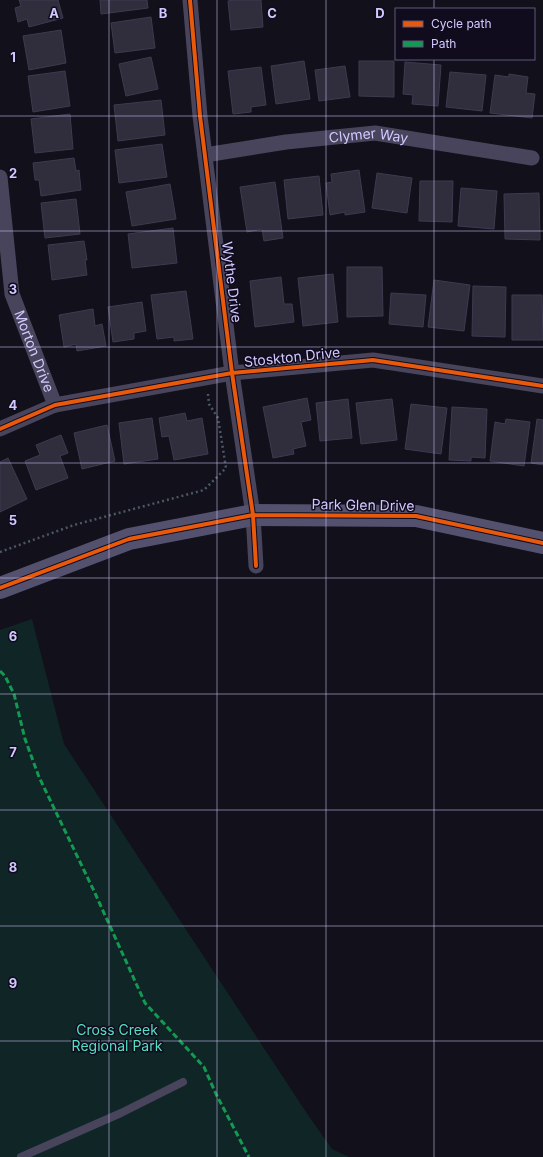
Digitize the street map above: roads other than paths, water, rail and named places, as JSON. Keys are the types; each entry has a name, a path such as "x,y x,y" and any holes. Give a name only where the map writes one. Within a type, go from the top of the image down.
{"street":[{"name":"Wythe Drive","path":"190,0 204,155 252,515 256,566"},
{"name":"Clymer Way","path":"204,155 286,142 375,133 532,158"},
{"name":"Morton Drive","path":"0,177 1,206 12,294 55,405"},
{"name":"Stoskton Drive","path":"0,429 55,405 232,374 373,360 543,386"},
{"name":"Park Glen Drive","path":"0,588 129,539 252,515 416,516 543,543"}],"lane":[{"path":"22,1157 121,1113 183,1082"}],"park label":[{"name":"Cross Creek Regional Park","path":"117,1038"}]}
